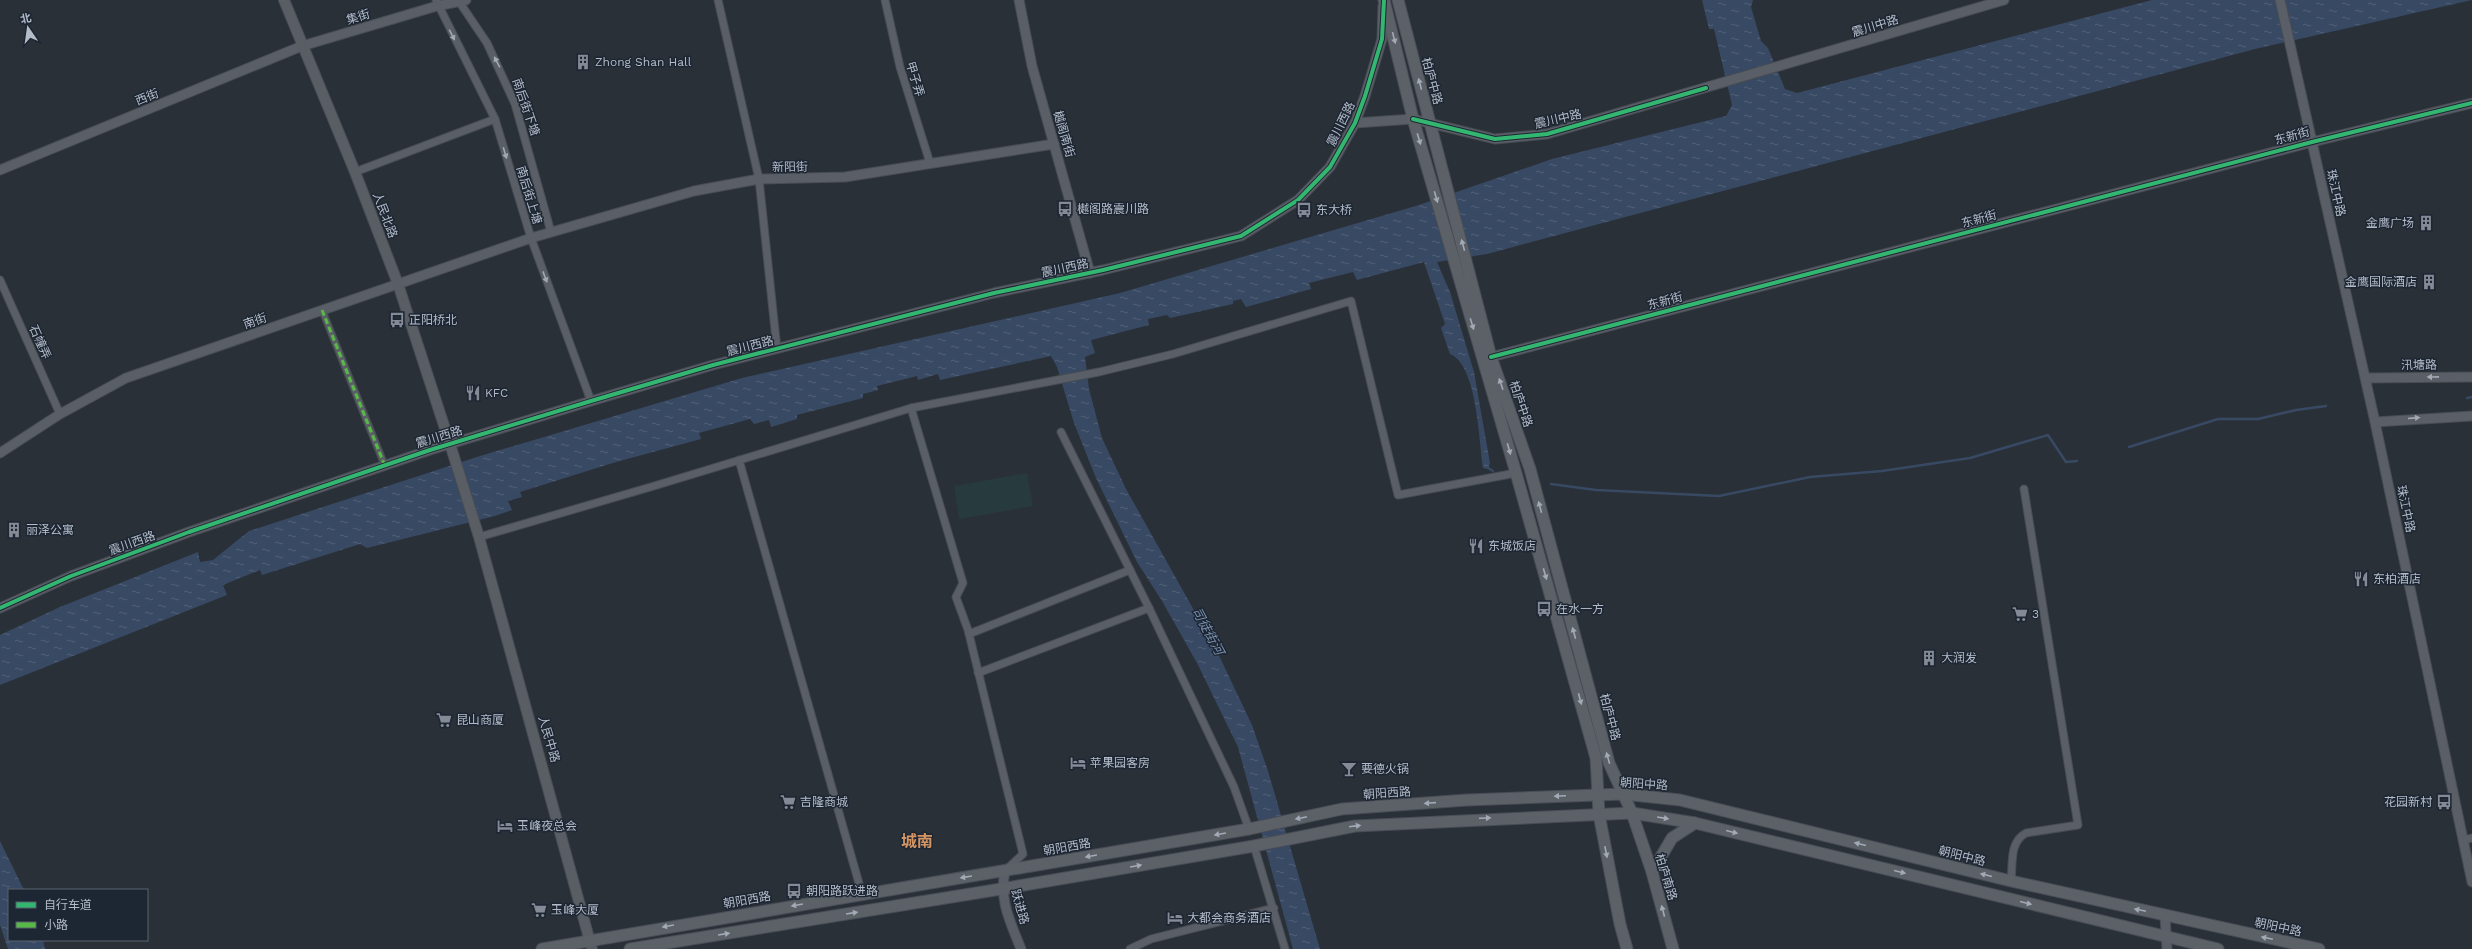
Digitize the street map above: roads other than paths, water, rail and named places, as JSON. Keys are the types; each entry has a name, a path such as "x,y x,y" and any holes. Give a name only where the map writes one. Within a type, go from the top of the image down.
{"main road":[{"name":"人民北路","path":"284,0 355,172 398,284 450,444"},
{"name":"柏庐中路","path":"1384,0 1413,119 1460,287 1516,473 1596,758 1599,814"},
{"name":"柏庐中路","path":"1398,0 1473,282 1491,357 1530,469 1609,763 1632,813"},
{"name":"人民中路","path":"450,444 479,537 592,944"},
{"name":"朝阳中路","path":"1598,795 1623,794 1680,800 2011,881 2319,949"},
{"name":"朝阳西路","path":"542,949 592,944 862,894 1254,828 1342,809 1467,800 1598,795"},
{"path":"630,949 1001,889 1258,845 1355,826 1632,813 1695,823 2218,949"},
{"name":"柏庐南路","path":"1632,813 1652,872 1673,949"},
{"path":"1599,814 1620,924 1627,949"},
{"path":"1652,872 1672,838 1695,823"}],"street":[{"name":"集街","path":"302,46 436,3 461,0"},
{"name":"南后街下塘","path":"461,0 487,43 505,78 515,104 551,232"},
{"path":"718,0 759,179 777,349"},
{"name":"甲子弄","path":"885,0 900,67 930,163"},
{"name":"樾阁南街","path":"1019,0 1032,66 1090,273"},
{"name":"震川西路","path":"0,608 71,576 174,538 450,444 591,401 777,349 994,293 1090,273 1241,236 1298,200 1330,167 1355,122 1382,39 1384,0"},
{"name":"震川中路","path":"1355,122 1413,119 1429,121 1495,139 1547,134 2004,0"},
{"name":"珠江中路","path":"2280,0 2376,422 2468,839 2472,882"},
{"name":"南后街上塘","path":"436,3 495,119 531,238 591,401"},
{"name":"西街","path":"0,170 302,46"},
{"name":"东新街","path":"1491,357 2312,142 2472,103"},
{"path":"355,172 495,119"},
{"name":"新阳街","path":"531,238 694,191 759,179 845,177 1054,144"},
{"name":"南街","path":"0,453 60,414 126,378 531,238"},
{"name":"石幢弄","path":"0,280 60,414"},
{"path":"479,537 911,408 1099,372 1173,354 1350,301 1398,494 1516,473"},
{"path":"322,310 385,466"},
{"name":"汛塘路","path":"2366,378 2472,377"},
{"path":"911,408 963,583 956,597 969,634 1023,854 1005,871"},
{"path":"2376,422 2472,416"},
{"path":"1061,432 1149,608 1254,828"},
{"path":"739,460 862,894"},
{"path":"2011,881 2014,844 2020,837 2026,833 2078,825 2024,489"},
{"path":"969,634 1130,570"},
{"path":"978,673 1149,608"},
{"path":"1258,845 1285,949"},
{"name":"跃进路","path":"1005,871 1001,889 1008,916 1021,949"},
{"path":"1130,949 1152,939 1274,908"},
{"path":"2165,916 2167,949"}],"water":[{"path":"1702,0 1753,0 1751,7 1761,41 1768,48 1785,89 1797,93 2152,0 2472,0 2255,49 1487,254 1437,262 1450,292 1474,372 1490,463 1488,469 1483,468 1478,423 1471,387 1466,372 1459,361 1450,354 1441,328 1445,324 1424,262 1357,280 1353,272 1309,283 1311,289 1246,307 1241,299 1233,301 1233,304 1170,318 1167,315 1148,319 1149,325 1091,340 1095,353 1085,357 1089,389 1102,438 1126,489 1200,621 1204,624 1252,725 1268,771 1320,949 1293,949 1238,747 1197,663 1162,601 1137,562 1096,478 1074,423 1057,367 1051,356 940,380 938,374 918,380 917,376 877,386 878,390 863,394 863,398 797,415 797,419 771,427 769,420 754,424 750,419 699,433 701,439 616,462 520,492 522,497 508,501 512,510 495,516 367,548 360,544 262,575 260,570 223,585 227,595 0,685 0,635 60,607 198,552 200,562 213,560 249,531 480,456 742,378 1120,293 1419,205 1552,159 1726,116 1732,105 1714,29 1709,29"},
{"path":"0,841 24,889 8,889 8,941 43,941 45,949 8,949 0,925"}],"waterway":[{"path":"2467,398 2472,397"},
{"path":"2129,447 2218,419 2258,419 2296,410 2326,406"},
{"path":"1551,484 1596,490 1719,496 1810,477 1882,471 1970,458 2048,435 2066,462 2077,461"},
{"path":"1488,468 1493,471"}],"place":[{"name":"Zhong Shan Hall","path":"583,62"},
{"name":"樾阁路震川路","path":"1065,209"},
{"name":"东大桥","path":"1304,210"},
{"name":"金鹰广场","path":"2426,223"},
{"name":"金鹰国际酒店","path":"2429,282"},
{"name":"正阳桥北","path":"397,320"},
{"name":"KFC","path":"473,393"},
{"name":"丽泽公寓","path":"14,530"},
{"name":"东城饭店","path":"1476,546"},
{"name":"东柏酒店","path":"2361,579"},
{"name":"在水一方","path":"1544,609"},
{"name":"3","path":"2020,614"},
{"name":"大润发","path":"1929,658"},
{"name":"昆山商厦","path":"444,720"},
{"name":"苹果园客房","path":"1078,763"},
{"name":"要德火锅","path":"1349,769"},
{"name":"吉隆商城","path":"788,802"},
{"name":"花园新村","path":"2444,802"},
{"name":"玉峰夜总会","path":"505,826"},
{"name":"朝阳路跃进路","path":"794,891"},
{"name":"玉峰大厦","path":"539,910"},
{"name":"大都会商务酒店","path":"1175,918"}],"district":[{"name":"城南","path":"917,841"}],"water label":[{"name":"司徒街河","path":"1208,631"}]}
